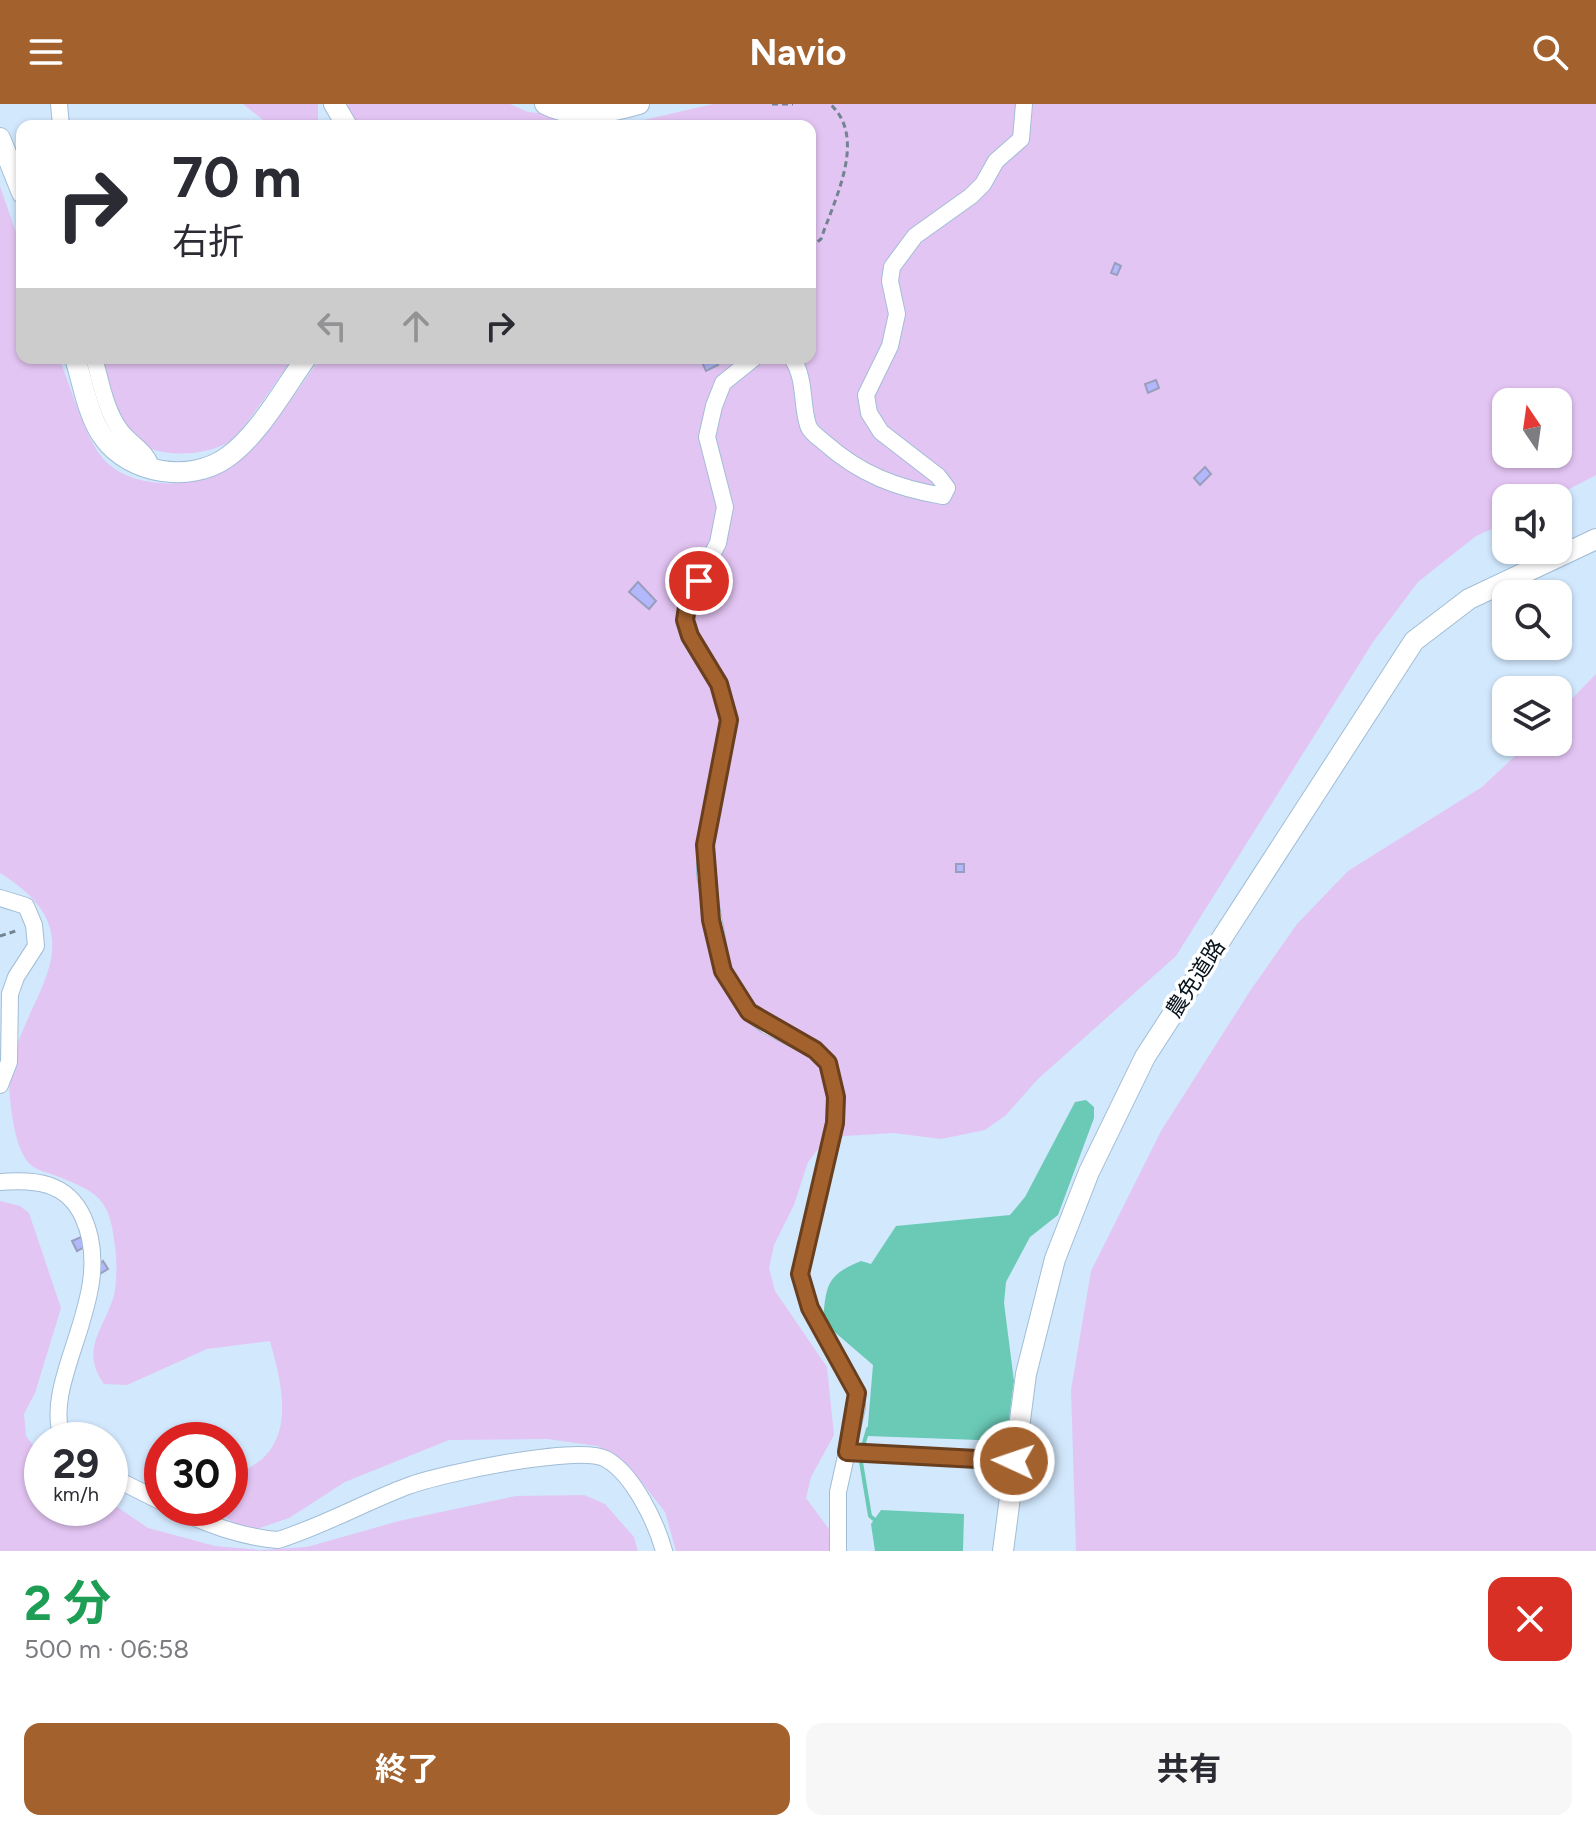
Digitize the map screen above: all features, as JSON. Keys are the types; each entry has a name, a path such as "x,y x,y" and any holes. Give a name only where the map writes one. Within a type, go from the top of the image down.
{"street":[{"path":"545,104 587,113 611,112 639,104"},
{"path":"794,364 806,402 808,426 852,467 868,475 943,496 947,488 938,476 881,432 869,413 866,395 890,346 897,314 890,281 892,267 915,236 971,196 983,184 996,161 1021,139 1024,104"},
{"path":"0,138 16,178"},
{"path":"77,364 104,439 125,457 151,468 182,473 206,468 226,458 246,439 302,364"},
{"path":"96,364 109,410 121,432 149,458 151,468"},
{"path":"747,364 723,383 714,406 707,437 725,507 718,543 688,601 685,620 690,636 719,684 729,720 705,845 705,874 723,971 749,1012 766,1025 815,1050 828,1063 836,1097 835,1123 800,1274 810,1308 857,1393 838,1492 838,1551"},
{"name":"農免道路","path":"1003,1551 1026,1374 1055,1259 1089,1172 1145,1057 1414,641 1469,599 1596,539"},
{"path":"0,898 26,906 34,925 36,946 16,977 10,994 9,1062 0,1085"},
{"path":"0,1182 39,1181 62,1190 76,1203 86,1222 94,1264 89,1301 58,1407 60,1422"},
{"path":"847,1452 1014,1461"},
{"path":"216,1526 255,1538 278,1540 412,1484 550,1455 585,1453 605,1458 627,1480 664,1551"}],"path":[{"path":"772,104 793,104"},
{"path":"816,243 821,239 847,157 847,134 840,116 830,104"},
{"path":"0,936 34,925"}],"shaded area":[{"path":"243,104 318,104 318,120 263,120"},
{"path":"348,104 510,104 528,112 614,120 354,120 348,112"},
{"path":"713,104 1596,104 1596,475 1572,488 1572,484 1492,484 1492,529 1476,536 1418,582 1373,642 1176,956 1038,1079 1006,1115 985,1130 941,1139 894,1133 845,1136 823,1143 808,1162 794,1205 774,1245 769,1268 775,1291 827,1367 834,1435 811,1477 806,1498 845,1551 676,1551 665,1512 628,1465 598,1446 547,1439 449,1440 345,1482 289,1518 245,1533 237,1526 248,1526 248,1469 266,1455 275,1443 282,1415 277,1369 270,1341 207,1349 127,1385 104,1384 97,1372 94,1360 96,1339 116,1284 116,1252 109,1217 105,1206 91,1192 37,1169 27,1160 16,1134 10,1098 11,1066 45,980 52,953 50,926 34,900 0,873 0,186 16,233 16,364 61,364 80,416 101,456 127,476 143,481 182,483 208,477 232,465 252,448 317,364 816,364 816,120 644,120"},
{"path":"102,364 289,364 236,436 206,451 176,453 148,448 129,432 116,406"},
{"path":"1596,674 1596,1551 1076,1551 1071,1390 1091,1271 1161,1131 1250,991 1297,924 1348,871 1482,787 1515,756 1572,756 1572,699"},
{"path":"1086,1100 1094,1107 1094,1118 1058,1215 1030,1237 1006,1282 1004,1303 1014,1381 1006,1441 867,1436 873,1365 823,1322 830,1283 849,1266 861,1261 871,1264 896,1226 1010,1215 1025,1197 1075,1102"},
{"path":"0,1201 20,1206 29,1213 61,1308 35,1393 24,1414 24,1526 128,1526 128,1514 148,1528 215,1546 261,1550 307,1547 399,1521 516,1496 584,1495 605,1504 634,1537 638,1551 0,1551"},
{"path":"881,1510 964,1514 963,1551 875,1551 871,1524"}],"building":[{"path":"1115,263 1121,266 1117,275 1111,273"},
{"path":"703,364 718,364 718,365 706,371"},
{"path":"1156,380 1159,388 1148,393 1145,384"},
{"path":"1205,467 1211,474 1200,485 1194,478"},
{"path":"638,582 656,601 649,609 629,592"},
{"path":"956,864 964,864 964,872 956,872"},
{"path":"81,1237 86,1246 77,1251 72,1241"},
{"path":"103,1261 108,1269 98,1275 94,1269"}],"waterway":[{"path":"863,1446 868,1429"},
{"path":"861,1462 870,1516 875,1520"}],"route":[{"path":"699,581 688,601 685,620 690,636 719,684 729,720 705,845 711,920 723,971 749,1012 766,1025 815,1050 828,1063 836,1097 835,1123 800,1274 810,1308 857,1393 847,1452 1014,1461"}]}
